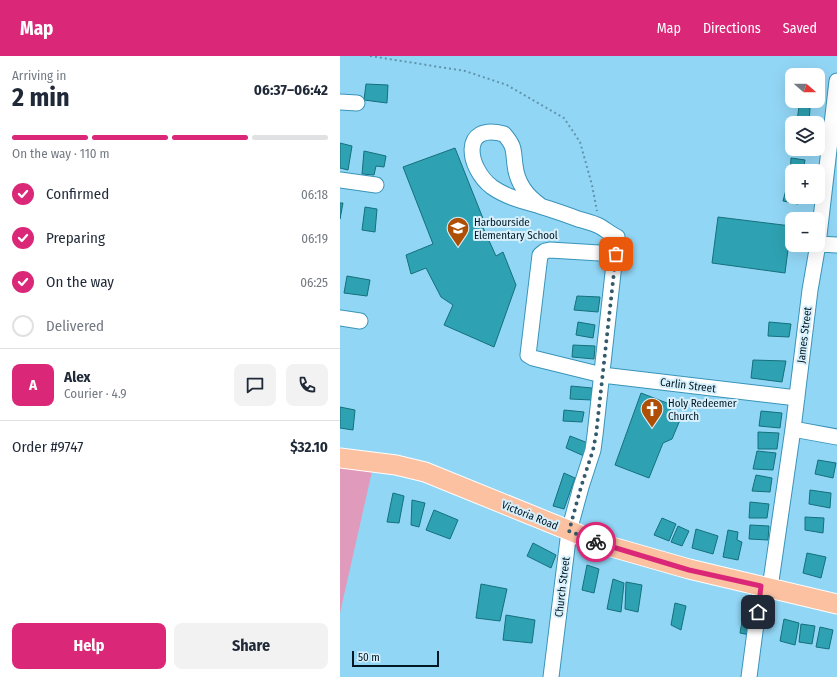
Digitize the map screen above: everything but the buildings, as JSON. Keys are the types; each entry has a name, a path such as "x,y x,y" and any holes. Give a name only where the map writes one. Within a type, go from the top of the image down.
{"main road":[{"name":"Victoria Road","path":"340,458 396,465 426,472 606,545 693,570 837,604"}],"street":[{"name":"James Street","path":"822,212 837,81"},
{"path":"340,102 357,103"},
{"path":"541,206 524,191 516,173 512,144 504,134 488,131 481,134 474,140 471,148 472,157 478,171 491,186 516,199 600,226"},
{"path":"340,180 376,185"},
{"name":"Church Street","path":"551,677 569,531 593,450 616,254 617,237 600,226"},
{"path":"825,244 837,245"},
{"name":"Carlin Street","path":"616,254 550,250 545,251 540,255 528,355 533,358 602,374 797,398"},
{"name":"James Street","path":"748,677 766,587 793,429 810,290 817,252"},
{"path":"340,318 360,321"},
{"path":"793,429 837,437"}],"path":[{"path":"370,56 465,71 507,85 564,118 580,142 592,185 600,226"}],"shaded area":[{"path":"340,465 373,467 340,613"}],"way so far":[{"path":"596,542 569,531 596,435 616,254"}],"place":[{"name":"Harbourside Elementary School","path":"458,248"},
{"name":"Holy Redeemer Church","path":"652,428"}],"route":[{"path":"596,542 689,570 761,586 758,612"}]}
